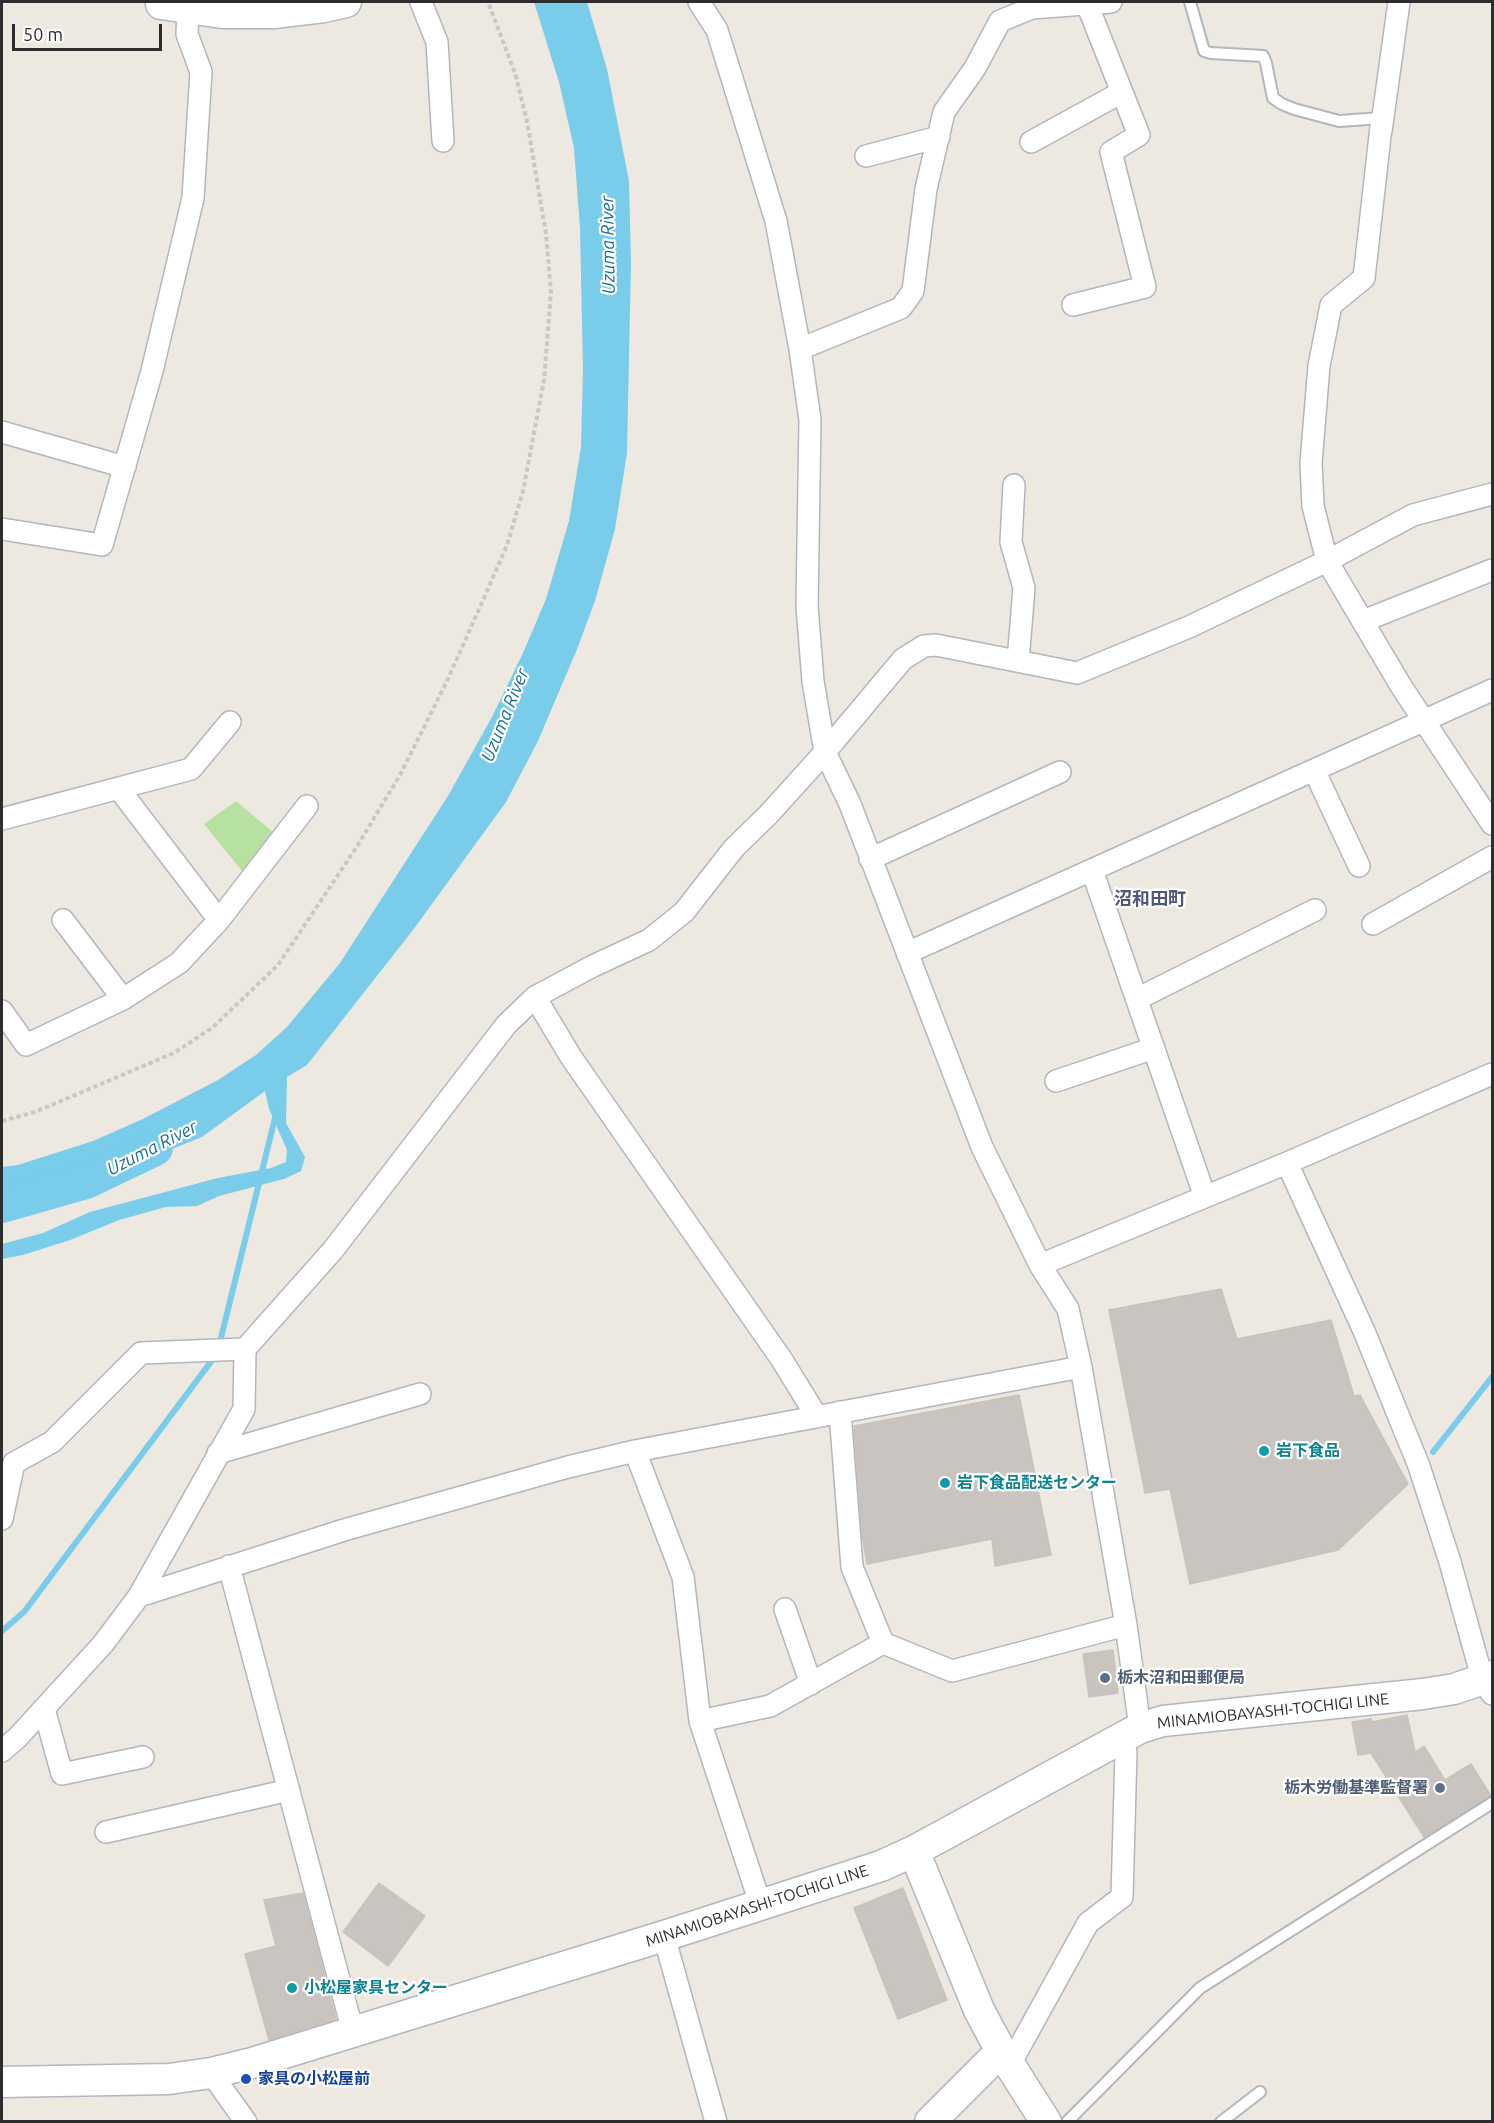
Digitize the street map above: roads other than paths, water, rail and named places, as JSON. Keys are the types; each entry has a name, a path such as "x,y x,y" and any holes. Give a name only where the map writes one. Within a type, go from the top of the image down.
{"main road":[{"path":"165,5 222,13 274,13 346,2"},
{"name":"MINAMIOBAYASHI-TOCHIGI LINE","path":"2,2082 169,2079 211,2073 353,2032 761,1906 881,1866 914,1851 1129,1733 1163,1721 1423,1694 1489,1684"},
{"path":"914,1851 979,2010 1001,2051 1046,2121"},
{"path":"930,2121 1001,2051"}],"street":[{"path":"421,2 436,42 443,141"},
{"path":"699,2 717,30 776,220 800,349 810,420 807,606 813,681 825,752 850,804 982,1147 1040,1265 1068,1309 1081,1367 1126,1625 1129,1733 1126,1752 1122,1897 1088,1923 1014,2057 1001,2051"},
{"path":"800,349 901,308 913,291 926,189 944,112 975,68 1000,21 1032,8 1111,2"},
{"path":"1382,118 1382,131 1399,2"},
{"path":"1073,305 1145,288 1110,152 1139,135 1087,4"},
{"path":"2,529 102,545 152,371 193,198 201,72 187,34 165,5"},
{"path":"1031,142 1122,92"},
{"path":"1382,118 1364,279 1331,305 1319,366 1311,463 1312,506 1327,561 1424,720 1492,824"},
{"path":"866,156 939,137"},
{"path":"2,432 125,467"},
{"path":"1014,485 1011,542 1024,588 1018,661"},
{"path":"2,1752 103,1644 139,1596 244,1409 245,1349 333,1250 506,1025 535,997 649,940 684,912 734,848 768,815 825,752 903,659 924,646 936,645 1077,673 1190,627 1327,561 1413,514 1492,494"},
{"path":"1362,621 1492,570"},
{"path":"906,953 1492,690"},
{"path":"2,819 191,769 230,722"},
{"path":"1314,770 1359,866"},
{"path":"870,859 1060,772"},
{"path":"119,789 219,920"},
{"path":"2,1011 26,1045 123,999 179,963 219,920 306,806"},
{"path":"1373,924 1492,857"},
{"path":"1092,870 1205,1197"},
{"path":"1137,999 1315,910"},
{"path":"63,920 123,999"},
{"path":"535,997 571,1057 782,1360 817,1417"},
{"path":"1056,1081 1154,1048"},
{"path":"1040,1265 1287,1163 1492,1074"},
{"path":"1287,1163 1364,1331 1419,1466 1489,1684"},
{"path":"2,1519 14,1463 52,1442 141,1353 245,1349"},
{"path":"139,1596 344,1530 568,1467 635,1451 1081,1367"},
{"path":"218,1453 420,1394"},
{"path":"840,1412 852,1567 883,1643 952,1671 1126,1625"},
{"path":"635,1451 683,1577 700,1721 761,1906"},
{"path":"229,1566 353,2032"},
{"path":"785,1609 810,1684"},
{"path":"700,1721 770,1707 883,1643"},
{"path":"44,1709 62,1774 143,1757"},
{"path":"106,1832 289,1790"},
{"path":"664,1936 716,2121"},
{"path":"211,2073 246,2121"}],"lane":[{"path":"1190,2 1204,51 1263,56 1273,98 1282,104 1294,110 1339,121 1382,118"},
{"path":"1067,2121 1200,1988 1492,1803"},
{"path":"1221,2121 1260,2092"}],"water":[{"path":"534,2 587,2 607,69 629,181 631,263 627,453 615,529 595,601 577,649 538,741 506,802 413,930 307,1065 287,1077 286,1123 305,1157 301,1171 284,1179 219,1196 197,1206 166,1207 119,1220 70,1240 2,1259 2,1244 43,1233 90,1212 218,1178 271,1168 286,1162 287,1150 269,1109 265,1091 202,1137 142,1161 72,1178 2,1186 2,1167 18,1165 93,1141 143,1119 218,1080 256,1055 287,1027 340,963 448,796 492,717 546,599 569,521 581,447 583,369 580,228 574,148 559,82"}],"waterway":[{"path":"219,1346 276,1114"},
{"name":"Uzuma River","path":"2,1205 86,1181 155,1148"},
{"path":"2,1631 24,1612 216,1355"},
{"path":"1433,1452 1492,1377"}],"place":[{"name":"岩下食品","path":"1264,1451"},
{"name":"岩下食品配送センター","path":"945,1483"},
{"name":"栃木沼和田郵便局","path":"1105,1678"},
{"name":"栃木労働基準監督署","path":"1440,1788"},
{"name":"小松屋家具センター","path":"292,1988"},
{"name":"家具の小松屋前","path":"246,2079"}],"district":[{"name":"沼和田町","path":"1150,899"}]}
